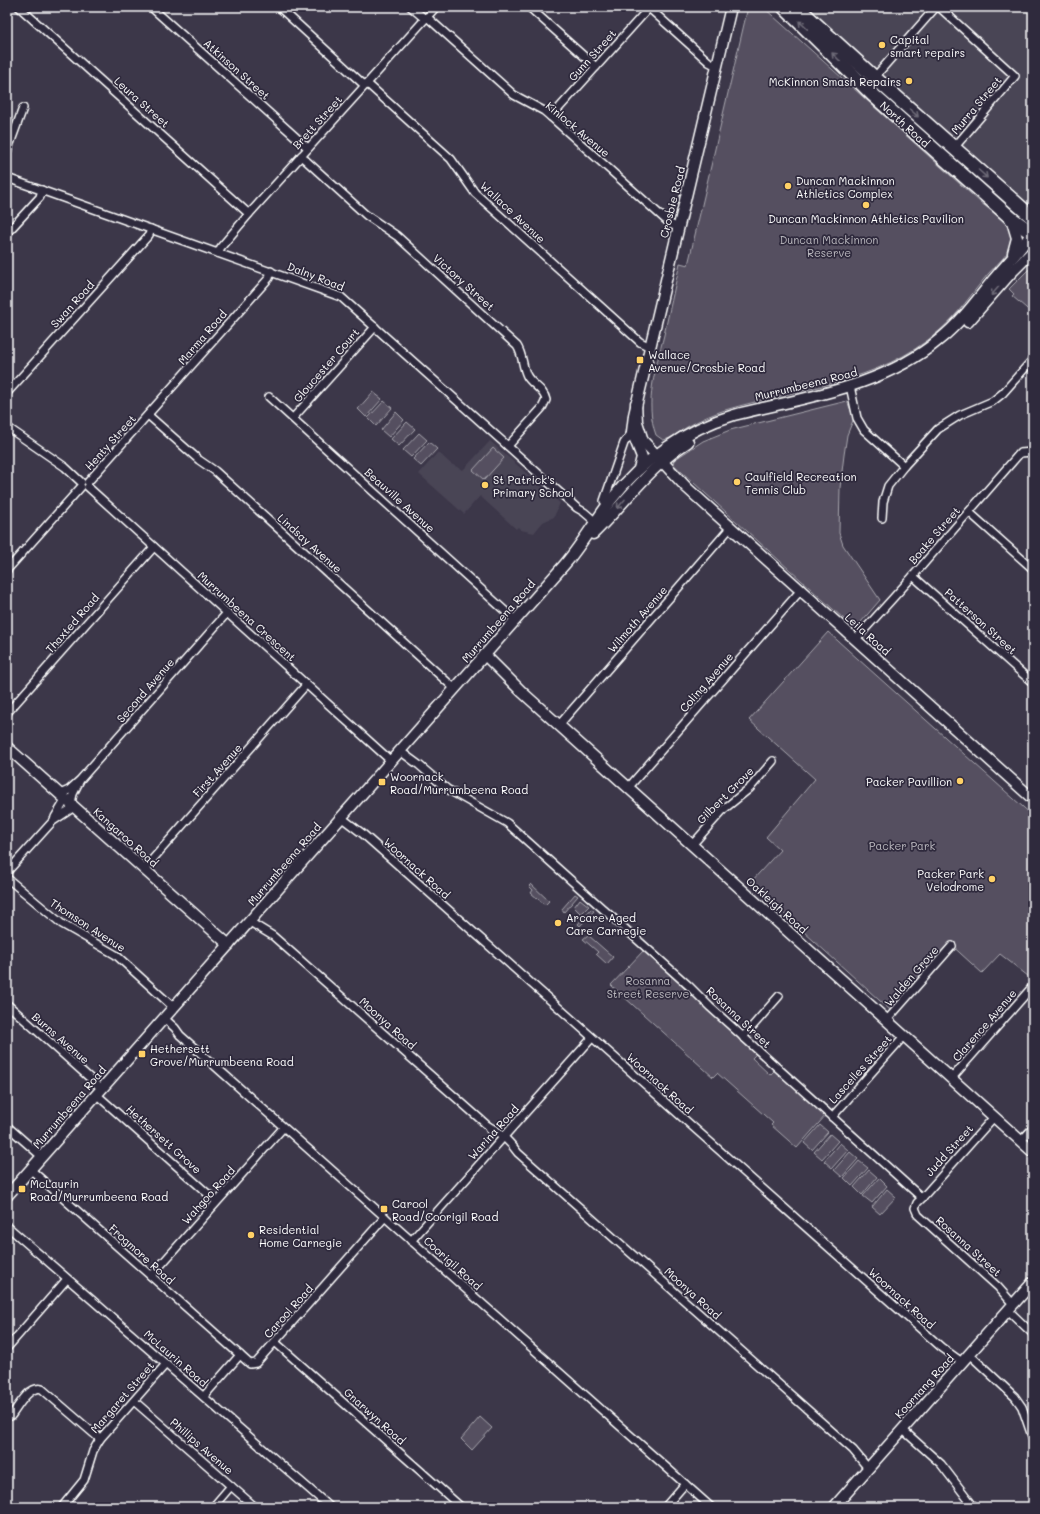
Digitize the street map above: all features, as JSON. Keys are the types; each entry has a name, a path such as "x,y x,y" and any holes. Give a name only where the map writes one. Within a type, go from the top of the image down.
{"highway":[{"name":"North Road","path":"784,7 873,95 1011,218 1033,232"},
{"name":"North Road","path":"797,7 874,78 1033,218"}],"street":[{"name":"Leura Street","path":"19,7 249,214"},
{"name":"Atkinson Street","path":"151,7 308,148"},
{"name":"Wallace Avenue","path":"279,7 362,83 372,88 451,159 475,193 640,342 650,347"},
{"name":"Kinlock Avenue","path":"411,7 426,18 514,95 544,111 667,221 678,227"},
{"name":"Brett Street","path":"218,253 221,246 249,214 436,7"},
{"path":"530,7 596,66"},
{"path":"648,7 709,62 717,66"},
{"name":"Gunn Street","path":"551,117 648,7"},
{"name":"Crosbie Road","path":"636,431 636,403 731,7"},
{"path":"873,95 871,85 874,78 937,7"},
{"name":"Murra Street","path":"937,7 1015,76 954,148"},
{"path":"7,152 23,108"},
{"name":"Victory Street","path":"301,156 366,215 397,236 517,346 521,353 527,376 542,392 546,400 542,408 508,446"},
{"name":"Dalny Road","path":"7,178 342,297 577,508 581,514 597,526"},
{"path":"7,233 40,197 42,190"},
{"path":"1011,218 1017,238 1012,257"},
{"name":"Swan Road","path":"7,393 149,235 151,229"},
{"name":"Murrumbeena Road","path":"597,526 612,500 639,469 694,438 717,427 851,389 891,371 914,358 940,340 966,314 1033,232"},
{"name":"Murrumbeena Road","path":"7,1196 666,448 701,427 724,418 876,384 894,377 918,364 938,350 965,325 1029,259 1033,252"},
{"name":"Marma Road","path":"148,416 269,278 271,271"},
{"name":"Gloucester Court","path":"293,418 375,327"},
{"path":"882,518 883,502 888,486 938,428 960,415 993,401 1003,393 1033,359"},
{"path":"851,389 857,418 864,430 904,466"},
{"name":"Beauville Avenue","path":"269,397 515,620"},
{"name":"Henty Street","path":"7,570 148,416"},
{"name":"Lindsay Avenue","path":"148,416 199,460 215,471 454,689"},
{"name":"Murrumbeena Crescent","path":"7,427 65,467 391,761"},
{"path":"636,431 651,444 666,448"},
{"path":"636,431 642,456 639,469"},
{"path":"604,501 624,443 636,431"},
{"name":"Leila Road","path":"636,431 674,480 687,488 1033,798"},
{"name":"Boake Street","path":"856,639 914,576 1020,453 1033,451"},
{"path":"969,512 1033,569"},
{"name":"Wilmoth Avenue","path":"559,725 731,527"},
{"name":"Thaxted Road","path":"7,714 154,547"},
{"name":"Patterson Street","path":"914,576 1033,683"},
{"name":"Coling Avenue","path":"628,788 801,590"},
{"name":"Second Avenue","path":"68,801 69,790 80,780 227,613"},
{"name":"Oakleigh Road","path":"483,657 1033,1152"},
{"name":"First Avenue","path":"144,869 306,685"},
{"name":"Kangaroo Road","path":"7,746 229,945"},
{"name":"Rosanna Street","path":"402,749 414,758 419,765 446,789 507,823 922,1198 915,1207 918,1215 998,1287 1011,1307 1031,1332"},
{"name":"Gilbert Grove","path":"692,845 724,809 750,788 773,761"},
{"name":"Second Avenue","path":"68,801 80,780"},
{"path":"53,821 66,811 68,801"},
{"path":"7,872 53,821 68,801"},
{"name":"Woornack Road","path":"343,816 960,1364"},
{"name":"Thomson Avenue","path":"7,878 62,924 116,954 173,1007"},
{"name":"Moonya Road","path":"253,918 488,1126 495,1130 502,1139 512,1145 518,1153 870,1466"},
{"name":"Walden Grove","path":"886,1020 952,946"},
{"name":"Clarence Avenue","path":"952,1079 1033,986"},
{"path":"743,1037 779,996"},
{"name":"Burns Avenue","path":"7,1004 99,1091"},
{"name":"Coorigil Road","path":"162,1020 172,1031 180,1035 711,1507"},
{"name":"Lascelles Street","path":"832,1117 904,1036"},
{"name":"Warina Road","path":"411,1241 592,1038"},
{"name":"Hethersett Grove","path":"99,1091 216,1202"},
{"name":"Judd Street","path":"922,1198 994,1117"},
{"path":"7,1126 41,1156"},
{"name":"Wahgoo Road","path":"151,1276 283,1128"},
{"path":"1021,1141 1033,1128"},
{"name":"Frogmore Road","path":"30,1169 240,1355"},
{"name":"Carool Road","path":"240,1355 250,1364 256,1363 385,1217"},
{"name":"McLaurin Road","path":"7,1226 330,1507"},
{"path":"7,1348 67,1279"},
{"name":"Koornang Road","path":"837,1506 902,1429 1033,1282"},
{"name":"Gnarwyn Road","path":"275,1342 461,1507"},
{"path":"969,1354 1015,1397 1025,1413 1033,1439"},
{"path":"204,1396 240,1355"},
{"name":"Margaret Street","path":"62,1507 84,1480 93,1451 100,1439 166,1364"},
{"path":"7,1416 11,1416 31,1390 38,1388 42,1389 100,1439"},
{"name":"Phillips Avenue","path":"134,1401 256,1507"},
{"path":"902,1429 941,1464 974,1507"},
{"path":"665,1507 685,1484"},
{"path":"213,1507 231,1486"}],"shaded area":[{"path":"807,7 1033,7 1033,207 965,147"},
{"name":"St Patrick's Primary School","path":"490,441 560,503 554,517 543,522 534,533 521,530 518,527 516,529 480,496 464,514 419,474 438,452 451,464 463,470"}],"green space":[{"name":"Duncan Mackinnon Reserve","path":"748,7 763,7 980,202 997,215 1011,233 1011,246 1004,257 988,274 953,318 939,331 915,349 890,363 837,382 753,402 720,412 698,421 674,436 663,440 656,435 653,423 651,410 652,385 680,263 688,265"},
{"path":"1033,269 1033,314 1012,296 1014,294 1009,289 1028,270"},
{"path":"373,392 382,399 366,417 358,409"},
{"path":"384,401 392,408 376,426 368,418"},
{"path":"847,401 854,418 847,435 844,455 840,488 839,533 843,545 880,600 855,629 673,464 674,460 703,441 730,430"},
{"path":"396,412 404,420 389,437 381,430"},
{"path":"407,422 415,429 399,446 391,439"},
{"path":"419,433 427,440 411,457 403,450"},
{"path":"429,442 437,449 421,466 413,459"},
{"path":"493,448 504,458 484,480 473,470"},
{"name":"Packer Park","path":"828,632 1033,816 1033,980 1000,954 982,973 949,943 890,1010 750,883 780,850 766,837 815,779 749,720"},
{"path":"531,884 549,901 545,905 531,893 533,890 529,886"},
{"path":"575,894 578,896 564,912 562,909"},
{"path":"580,899 589,906 581,914 574,907"},
{"path":"591,909 594,911 580,926 578,924"},
{"path":"588,935 613,957 607,964 596,954 598,952 583,939"},
{"name":"Rosanna Street Reserve","path":"644,950 756,1054 752,1058 770,1075 775,1070 826,1115 797,1148 771,1125 773,1123 717,1073 713,1077 611,985"},
{"path":"820,1125 828,1132 812,1150 804,1143"},
{"path":"830,1134 838,1141 822,1159 814,1152"},
{"path":"840,1143 848,1150 832,1168 824,1161"},
{"path":"850,1152 858,1159 842,1177 834,1170"},
{"path":"859,1161 868,1168 852,1186 844,1178"},
{"path":"869,1170 877,1177 862,1195 854,1187"},
{"path":"879,1178 887,1186 872,1203 863,1196"},
{"path":"887,1189 896,1197 880,1214 872,1207"},
{"path":"480,1417 492,1428 472,1450 461,1439"}],"place":[{"name":"Capital smart repairs","path":"882,45"},
{"name":"McKinnon Smash Repairs","path":"909,81"},
{"name":"Duncan Mackinnon Athletics Complex","path":"788,186"},
{"name":"Duncan Mackinnon Athletics Pavilion","path":"866,205"},
{"name":"Wallace Avenue/Crosbie Road","path":"640,360"},
{"name":"Caulfield Recreation Tennis Club","path":"737,482"},
{"name":"St Patrick's Primary School","path":"485,485"},
{"name":"Packer Pavillion","path":"960,781"},
{"name":"Woornack Road/Murrumbeena Road","path":"382,782"},
{"name":"Packer Park Velodrome","path":"992,879"},
{"name":"Arcare Aged Care Carnegie","path":"558,923"},
{"name":"Hethersett Grove/Murrumbeena Road","path":"142,1054"},
{"name":"McLaurin Road/Murrumbeena Road","path":"22,1189"},
{"name":"Carool Road/Coorigil Road","path":"384,1209"},
{"name":"Residential Home Carnegie","path":"251,1235"}]}
